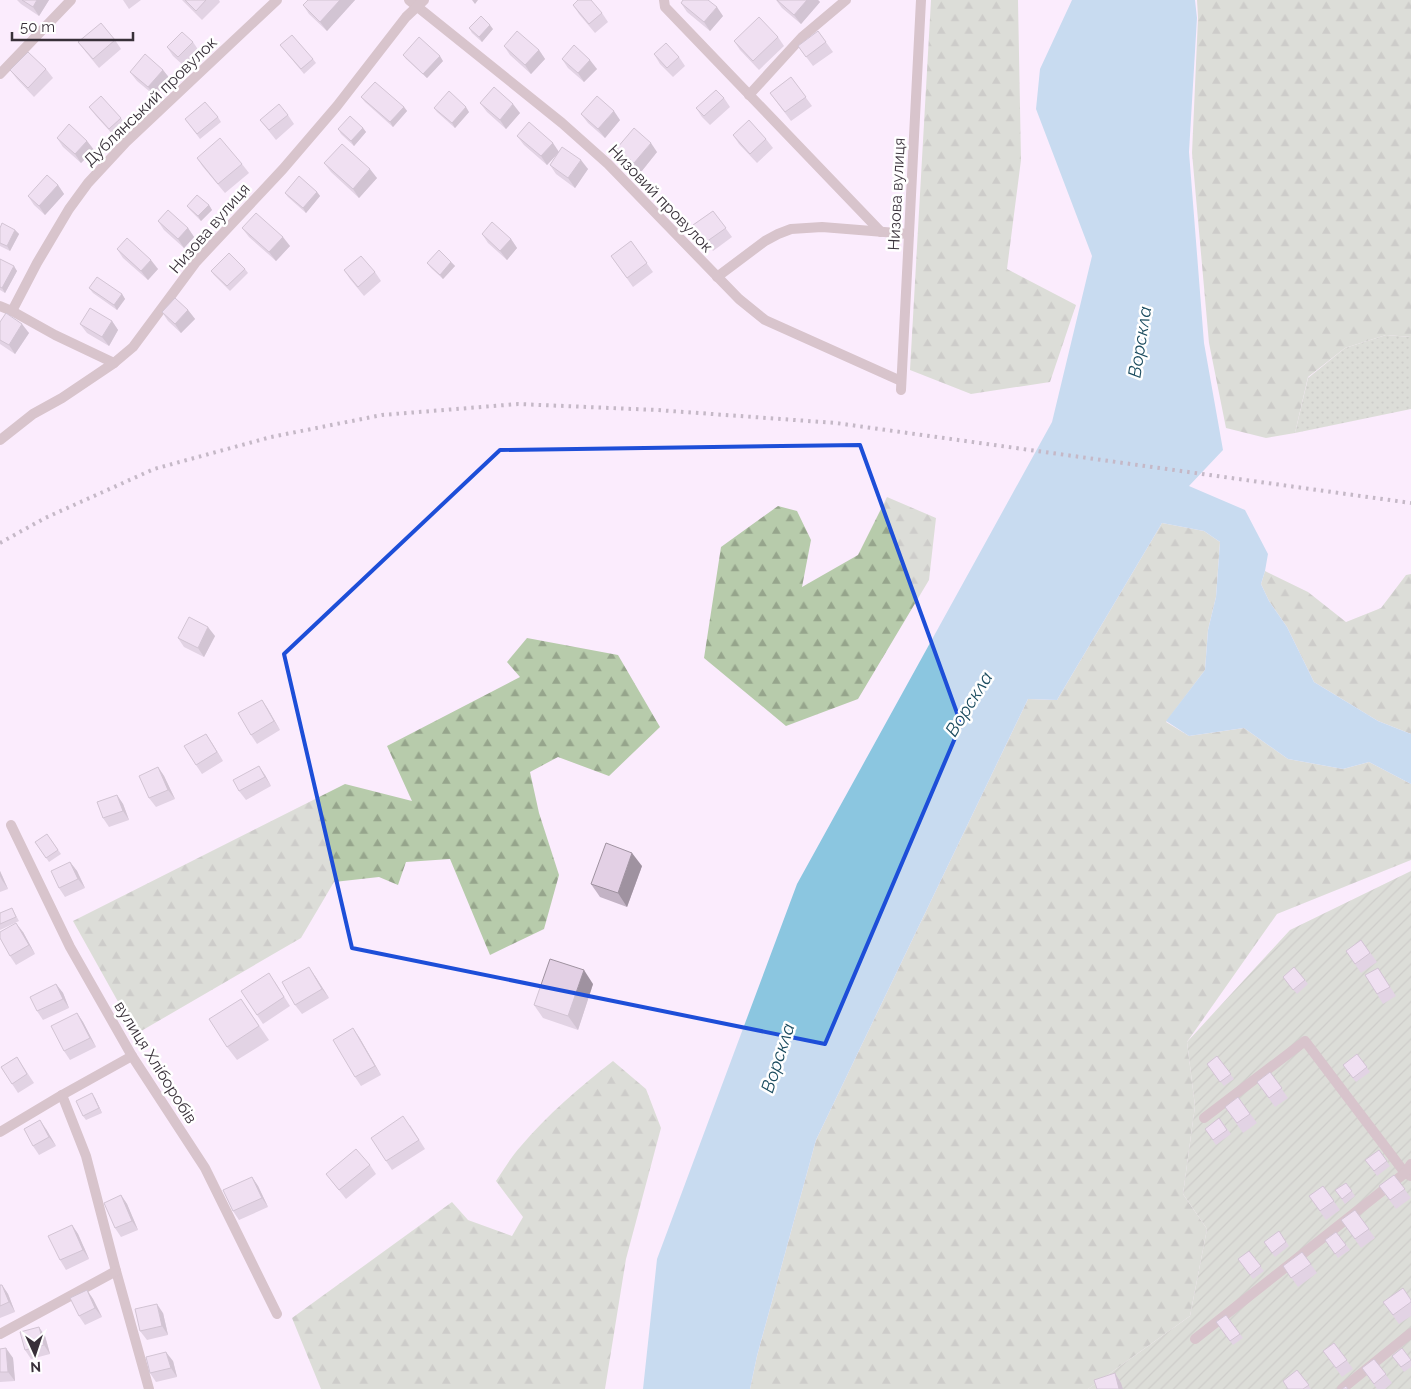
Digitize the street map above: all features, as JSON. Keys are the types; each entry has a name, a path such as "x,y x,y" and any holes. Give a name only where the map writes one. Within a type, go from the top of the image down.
{"street":[{"path":"0,74 71,0"},
{"name":"Дублянський провулок","path":"12,311 37,263 88,182 126,142 277,0"},
{"path":"408,0 421,4"},
{"name":"Низова вулиця","path":"664,0 666,7 881,232"},
{"path":"750,95 802,37 846,0"},
{"name":"Низова вулиця","path":"901,385 921,0"},
{"name":"Низовий провулок","path":"421,4 608,164 739,299 765,320 901,385"},
{"name":"Низова вулиця","path":"0,440 33,414 62,398 114,364 133,347 196,262 289,162 337,106 406,18 421,4"},
{"path":"717,277 765,241 791,229 822,227 909,234"},
{"path":"0,306 114,364"},
{"name":"вулиця Хліборобів","path":"11,825 70,948 132,1056 205,1168 277,1314"},
{"path":"1195,1339 1409,1171 1305,1040 1204,1118"},
{"path":"0,1132 132,1056"},
{"path":"62,1095 86,1156 149,1389"},
{"path":"0,1334 116,1271"},
{"path":"1342,1389 1411,1333"}],"highlighted area":[{"path":"860,445 961,724 825,1044 352,948 284,654 500,450"}],"green space":[{"path":"931,0 1018,0 1021,160 1007,269 1076,305 1050,382 971,394 910,370"},
{"path":"1197,0 1411,0 1411,337 1386,335 1345,348 1308,377 1295,433 1266,438 1226,428 1209,343 1192,153 1198,18"},
{"path":"1386,335 1411,337 1411,409 1295,433 1308,378 1345,348"},
{"path":"887,497 936,518 929,580 858,699 786,726 704,658 721,547 778,506 797,511 811,540 802,587 858,555"},
{"path":"1162,523 1204,531 1220,542 1216,597 1208,630 1205,670 1166,722 1189,736 1244,728 1288,759 1343,769 1369,762 1411,784 1411,860 1277,914 1187,1042 1195,1106 1183,1194 1207,1229 1190,1316 1088,1389 750,1389 757,1356 816,1140 1028,699 1057,700"},
{"path":"1265,571 1308,592 1346,622 1381,608 1406,575 1411,574 1411,734 1378,721 1314,682 1287,627 1269,601 1261,584"},
{"path":"527,638 618,655 660,727 609,776 558,757 530,772 539,813 559,875 544,929 490,955 450,859 406,862 398,885 379,877 334,882 301,938 136,1034 73,921 345,784 412,801 387,746 520,677 507,662"},
{"path":"1411,871 1411,1389 1088,1389 1190,1316 1207,1229 1183,1194 1195,1106 1187,1042 1290,930"},
{"path":"613,1061 646,1089 661,1128 626,1259 605,1389 321,1389 292,1318 452,1202 468,1220 512,1236 523,1217 496,1181 514,1154 531,1134 553,1112"}],"water":[{"name":"Ворскла","path":"1072,0 1195,0 1197,18 1189,152 1204,343 1223,450 1189,486 1245,510 1268,554 1261,584 1269,601 1287,627 1314,682 1378,721 1411,734 1411,784 1369,762 1343,769 1288,759 1244,728 1189,736 1166,721 1205,670 1208,630 1216,597 1220,542 1204,531 1162,523 1057,700 1028,699 816,1140 757,1356 750,1389 643,1389 657,1259 797,884 1052,422 1092,256 1036,109 1040,69"}],"building":[{"path":"22,0 37,0 33,7"},
{"path":"185,0 206,0 196,11"},
{"path":"308,0 340,0 320,22 303,5"},
{"path":"578,0 591,0 602,13 589,24 573,5"},
{"path":"683,0 708,0 717,7 704,22 681,3"},
{"path":"777,0 807,0 794,15"},
{"path":"481,16 490,25 479,37 469,28"},
{"path":"759,17 778,37 753,61 734,41"},
{"path":"101,23 115,40 93,59 78,42"},
{"path":"517,31 539,50 525,65 504,46"},
{"path":"818,31 826,42 806,57 798,46"},
{"path":"182,32 193,42 178,57 167,47"},
{"path":"292,35 313,59 301,69 280,45"},
{"path":"419,37 440,56 423,74 403,55"},
{"path":"666,43 679,57 667,68 654,54"},
{"path":"574,45 590,60 578,73 562,59"},
{"path":"28,52 46,69 28,88 10,70"},
{"path":"145,54 163,70 148,87 130,72"},
{"path":"791,77 806,97 785,112 770,93"},
{"path":"375,82 404,107 390,122 361,97"},
{"path":"494,87 513,104 500,120 480,103"},
{"path":"716,90 724,98 704,116 696,108"},
{"path":"449,91 466,107 452,123 434,108"},
{"path":"101,96 121,118 109,129 89,107"},
{"path":"597,96 614,111 598,129 581,114"},
{"path":"205,102 218,117 197,134 185,119"},
{"path":"279,104 288,115 269,130 260,120"},
{"path":"350,116 363,128 351,141 338,129"},
{"path":"749,120 766,139 750,154 733,135"},
{"path":"529,122 553,143 541,156 517,136"},
{"path":"69,124 87,141 75,154 57,138"},
{"path":"634,128 651,143 634,163 617,148"},
{"path":"220,138 242,164 218,184 197,158"},
{"path":"342,144 370,169 353,189 324,163"},
{"path":"562,147 581,160 568,178 550,165"},
{"path":"47,175 58,185 39,206 28,196"},
{"path":"299,176 317,192 303,208 285,193"},
{"path":"197,195 209,205 198,216 187,206"},
{"path":"168,210 188,228 178,239 158,221"},
{"path":"713,211 726,228 706,242 693,225"},
{"path":"256,213 283,237 269,252 242,228"},
{"path":"492,222 511,239 500,251 482,234"},
{"path":"2,223 15,230 7,246 0,243"},
{"path":"127,238 151,260 141,271 117,249"},
{"path":"631,241 647,263 627,278 611,256"},
{"path":"439,250 451,262 440,275 427,263"},
{"path":"229,253 245,269 227,286 211,271"},
{"path":"361,256 375,272 358,287 344,270"},
{"path":"0,259 14,266 2,288 0,287"},
{"path":"97,277 122,294 114,305 89,288"},
{"path":"175,298 188,310 175,324 162,312"},
{"path":"90,308 112,321 102,337 80,324"},
{"path":"6,313 22,324 9,345 0,340 0,322"},
{"path":"189,617 208,627 198,648 178,638"},
{"path":"262,700 274,721 251,735 238,713"},
{"path":"206,734 217,752 196,765 184,746"},
{"path":"259,766 265,777 239,791 233,780"},
{"path":"158,767 168,790 149,798 139,776"},
{"path":"117,795 123,811 103,818 97,802"},
{"path":"47,834 58,850 46,858 35,842"},
{"path":"606,843 632,853 618,893 591,884"},
{"path":"70,862 78,879 59,888 51,871"},
{"path":"12,908 16,917 0,924 0,913"},
{"path":"16,923 29,945 10,956 0,938 0,932"},
{"path":"1361,940 1370,953 1355,964 1346,951"},
{"path":"550,959 584,970 568,1016 534,1005"},
{"path":"309,967 322,989 295,1005 282,982"},
{"path":"1294,967 1305,980 1293,990 1283,977"},
{"path":"1378,968 1390,987 1377,994 1365,975"},
{"path":"269,973 284,997 257,1015 241,991"},
{"path":"56,984 63,999 37,1011 30,997"},
{"path":"241,999 259,1026 227,1047 209,1019"},
{"path":"77,1013 90,1038 64,1051 51,1026"},
{"path":"353,1028 375,1066 355,1077 333,1040"},
{"path":"1357,1054 1367,1067 1353,1078 1343,1065"},
{"path":"1217,1056 1231,1074 1220,1082 1207,1064"},
{"path":"17,1057 27,1074 12,1084 1,1067"},
{"path":"1270,1072 1282,1088 1269,1098 1257,1082"},
{"path":"92,1093 99,1108 83,1116 76,1101"},
{"path":"1238,1097 1250,1114 1237,1123 1225,1107"},
{"path":"403,1116 419,1140 386,1161 371,1138"},
{"path":"1219,1118 1227,1130 1213,1140 1205,1129"},
{"path":"40,1120 49,1137 33,1146 24,1129"},
{"path":"356,1149 370,1165 339,1190 326,1174"},
{"path":"1379,1150 1387,1161 1374,1171 1365,1160"},
{"path":"1394,1175 1405,1189 1390,1200 1379,1186"},
{"path":"252,1177 262,1198 233,1211 223,1190"},
{"path":"1346,1183 1352,1191 1342,1199 1335,1190"},
{"path":"1323,1186 1334,1201 1320,1211 1309,1196"},
{"path":"121,1195 132,1221 115,1228 104,1203"},
{"path":"1355,1210 1369,1229 1355,1239 1341,1220"},
{"path":"72,1225 83,1250 60,1260 48,1236"},
{"path":"1279,1231 1286,1242 1272,1253 1264,1242"},
{"path":"1336,1232 1346,1245 1335,1254 1325,1240"},
{"path":"1249,1251 1261,1266 1250,1275 1238,1259"},
{"path":"1302,1252 1311,1264 1291,1278 1283,1266"},
{"path":"0,1285 2,1285 9,1302 0,1306"},
{"path":"1403,1288 1411,1302 1393,1315 1383,1302"},
{"path":"87,1290 95,1308 79,1316 70,1298"},
{"path":"157,1304 162,1326 140,1331 135,1309"},
{"path":"1226,1315 1240,1334 1230,1341 1216,1322"},
{"path":"39,1327 44,1345 25,1350 20,1332"},
{"path":"1334,1343 1347,1360 1336,1368 1323,1351"},
{"path":"6,1348 8,1372 0,1372 0,1349"},
{"path":"1402,1348 1411,1360 1401,1367 1392,1356"},
{"path":"166,1352 171,1368 150,1373 146,1357"},
{"path":"1374,1359 1386,1374 1374,1384 1362,1368"},
{"path":"1297,1370 1309,1385 1303,1389 1288,1389 1283,1381"},
{"path":"1115,1373 1119,1389 1097,1389 1094,1380"}],"railway":[{"path":"0,543 45,518 154,469 271,437 382,415 518,404 657,410 836,423 1411,503"}]}
